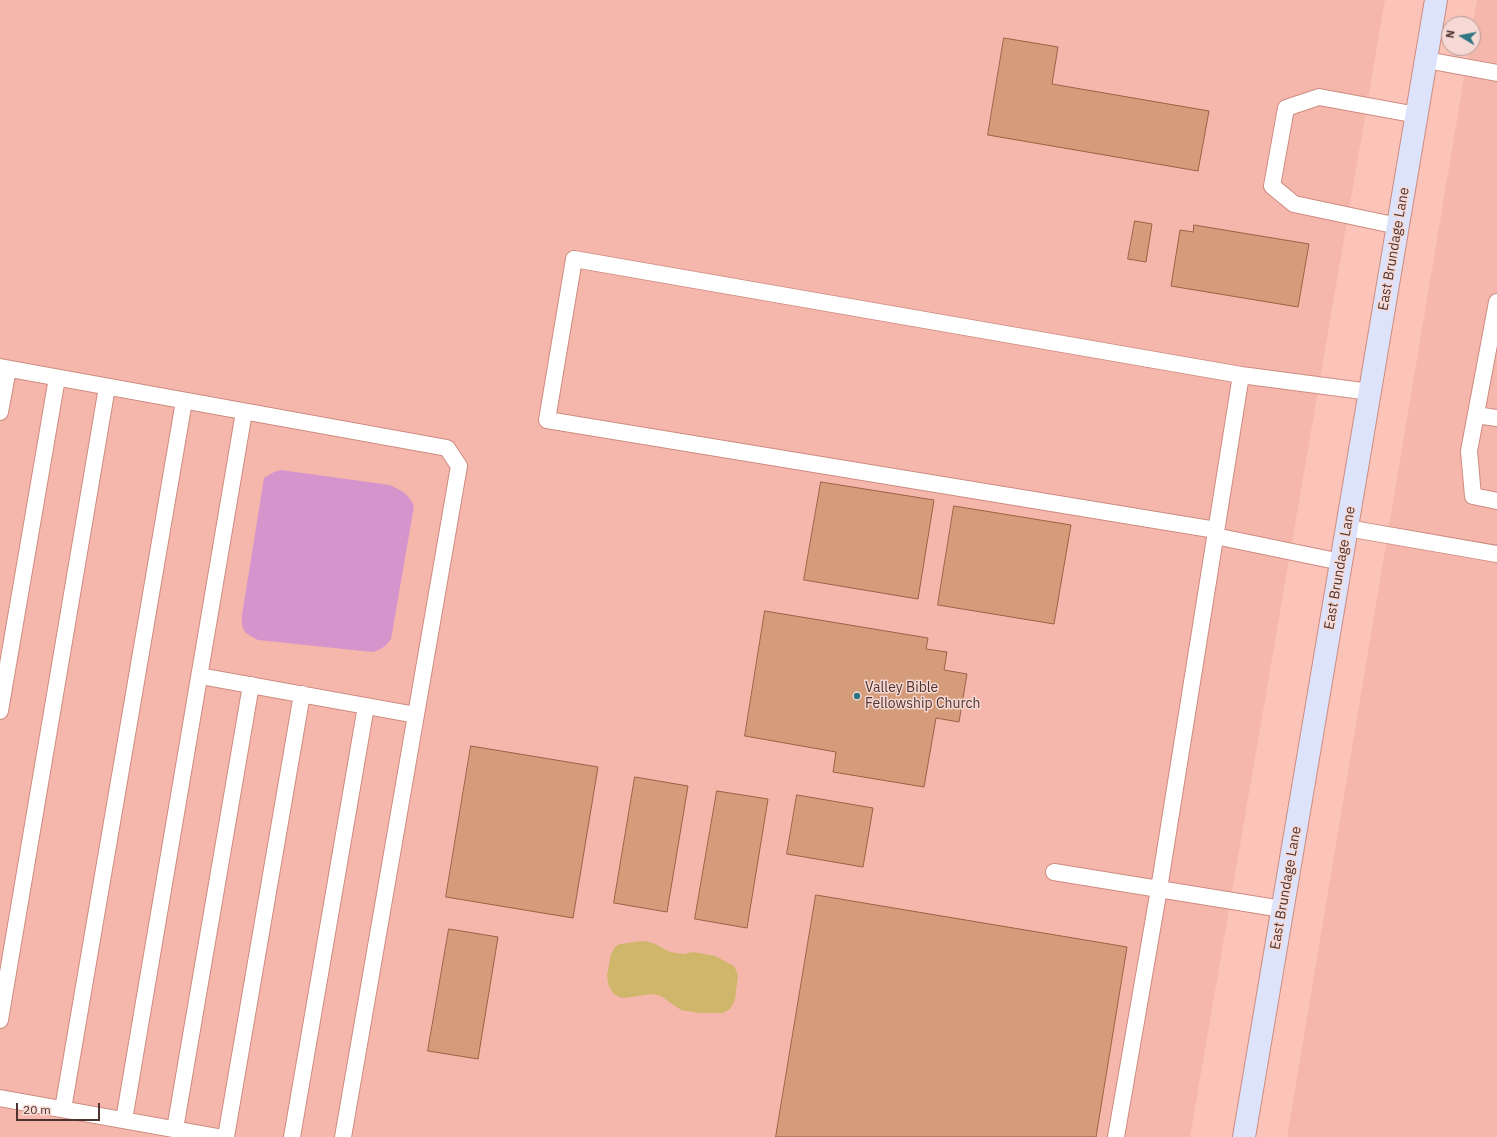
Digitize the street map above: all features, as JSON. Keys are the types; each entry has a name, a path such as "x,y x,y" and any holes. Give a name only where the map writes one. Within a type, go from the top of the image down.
{"main road":[{"name":"East Brundage Lane","path":"1244,1137 1436,0"}],"lane":[{"path":"1426,60 1497,73"},
{"path":"1398,226 1294,204 1272,186 1286,108 1319,96 1417,115"},
{"path":"1341,562 1215,533 548,420 574,259 1241,375 1370,392"},
{"path":"1497,302 1469,451 1473,496 1497,500"},
{"path":"0,412 4,368 447,448 459,466 343,1137"},
{"path":"1116,1137 1159,889 1241,375"},
{"path":"0,711 57,378"},
{"path":"0,1020 107,387"},
{"path":"63,1109 184,401"},
{"path":"124,1120 244,412"},
{"path":"1476,415 1497,418"},
{"path":"1347,528 1497,554"},
{"path":"200,676 416,715"},
{"path":"175,1129 251,685"},
{"path":"226,1137 302,694"},
{"path":"292,1137 366,706"},
{"path":"1054,872 1282,908"},
{"path":"0,1098 218,1137"}],"shaded area":[{"path":"0,0 1385,0 1190,1137 0,1137"},
{"path":"1477,0 1497,0 1497,1137 1287,1137 1468,56 1481,56 1481,16 1474,16"},
{"path":"281,470 390,485 405,493 410,498 414,506 391,639 381,649 372,652 258,640 244,631 242,625 242,615 264,478"},
{"path":"643,941 653,943 670,952 684,954 693,952 715,956 734,966 738,975 735,1000 730,1009 723,1013 700,1013 681,1010 661,996 651,994 625,998 619,997 613,993 608,984 607,975 611,954 615,947 620,944"}],"building":[{"path":"1004,38 1058,47 1052,84 1209,111 1198,171 988,135"},
{"path":"1135,221 1152,224 1146,262 1128,259"},
{"path":"1194,225 1309,244 1298,307 1171,286 1180,230 1193,232"},
{"path":"821,482 934,500 918,599 804,580"},
{"path":"954,506 1071,525 1054,624 938,605"},
{"name":"Valley Bible Fellowship Church","path":"765,611 928,638 926,649 947,652 944,670 967,674 959,722 936,718 924,787 833,772 836,752 745,736"},
{"path":"471,746 598,767 573,918 446,897"},
{"path":"635,777 688,786 667,912 614,903"},
{"path":"717,791 768,799 747,928 695,919"},
{"path":"797,795 873,808 863,867 787,854"},
{"path":"816,895 1127,947 1096,1137 776,1137"},
{"path":"449,929 498,937 478,1059 428,1051"}],"place":[{"name":"Valley Bible Fellowship Church","path":"857,696"}]}
